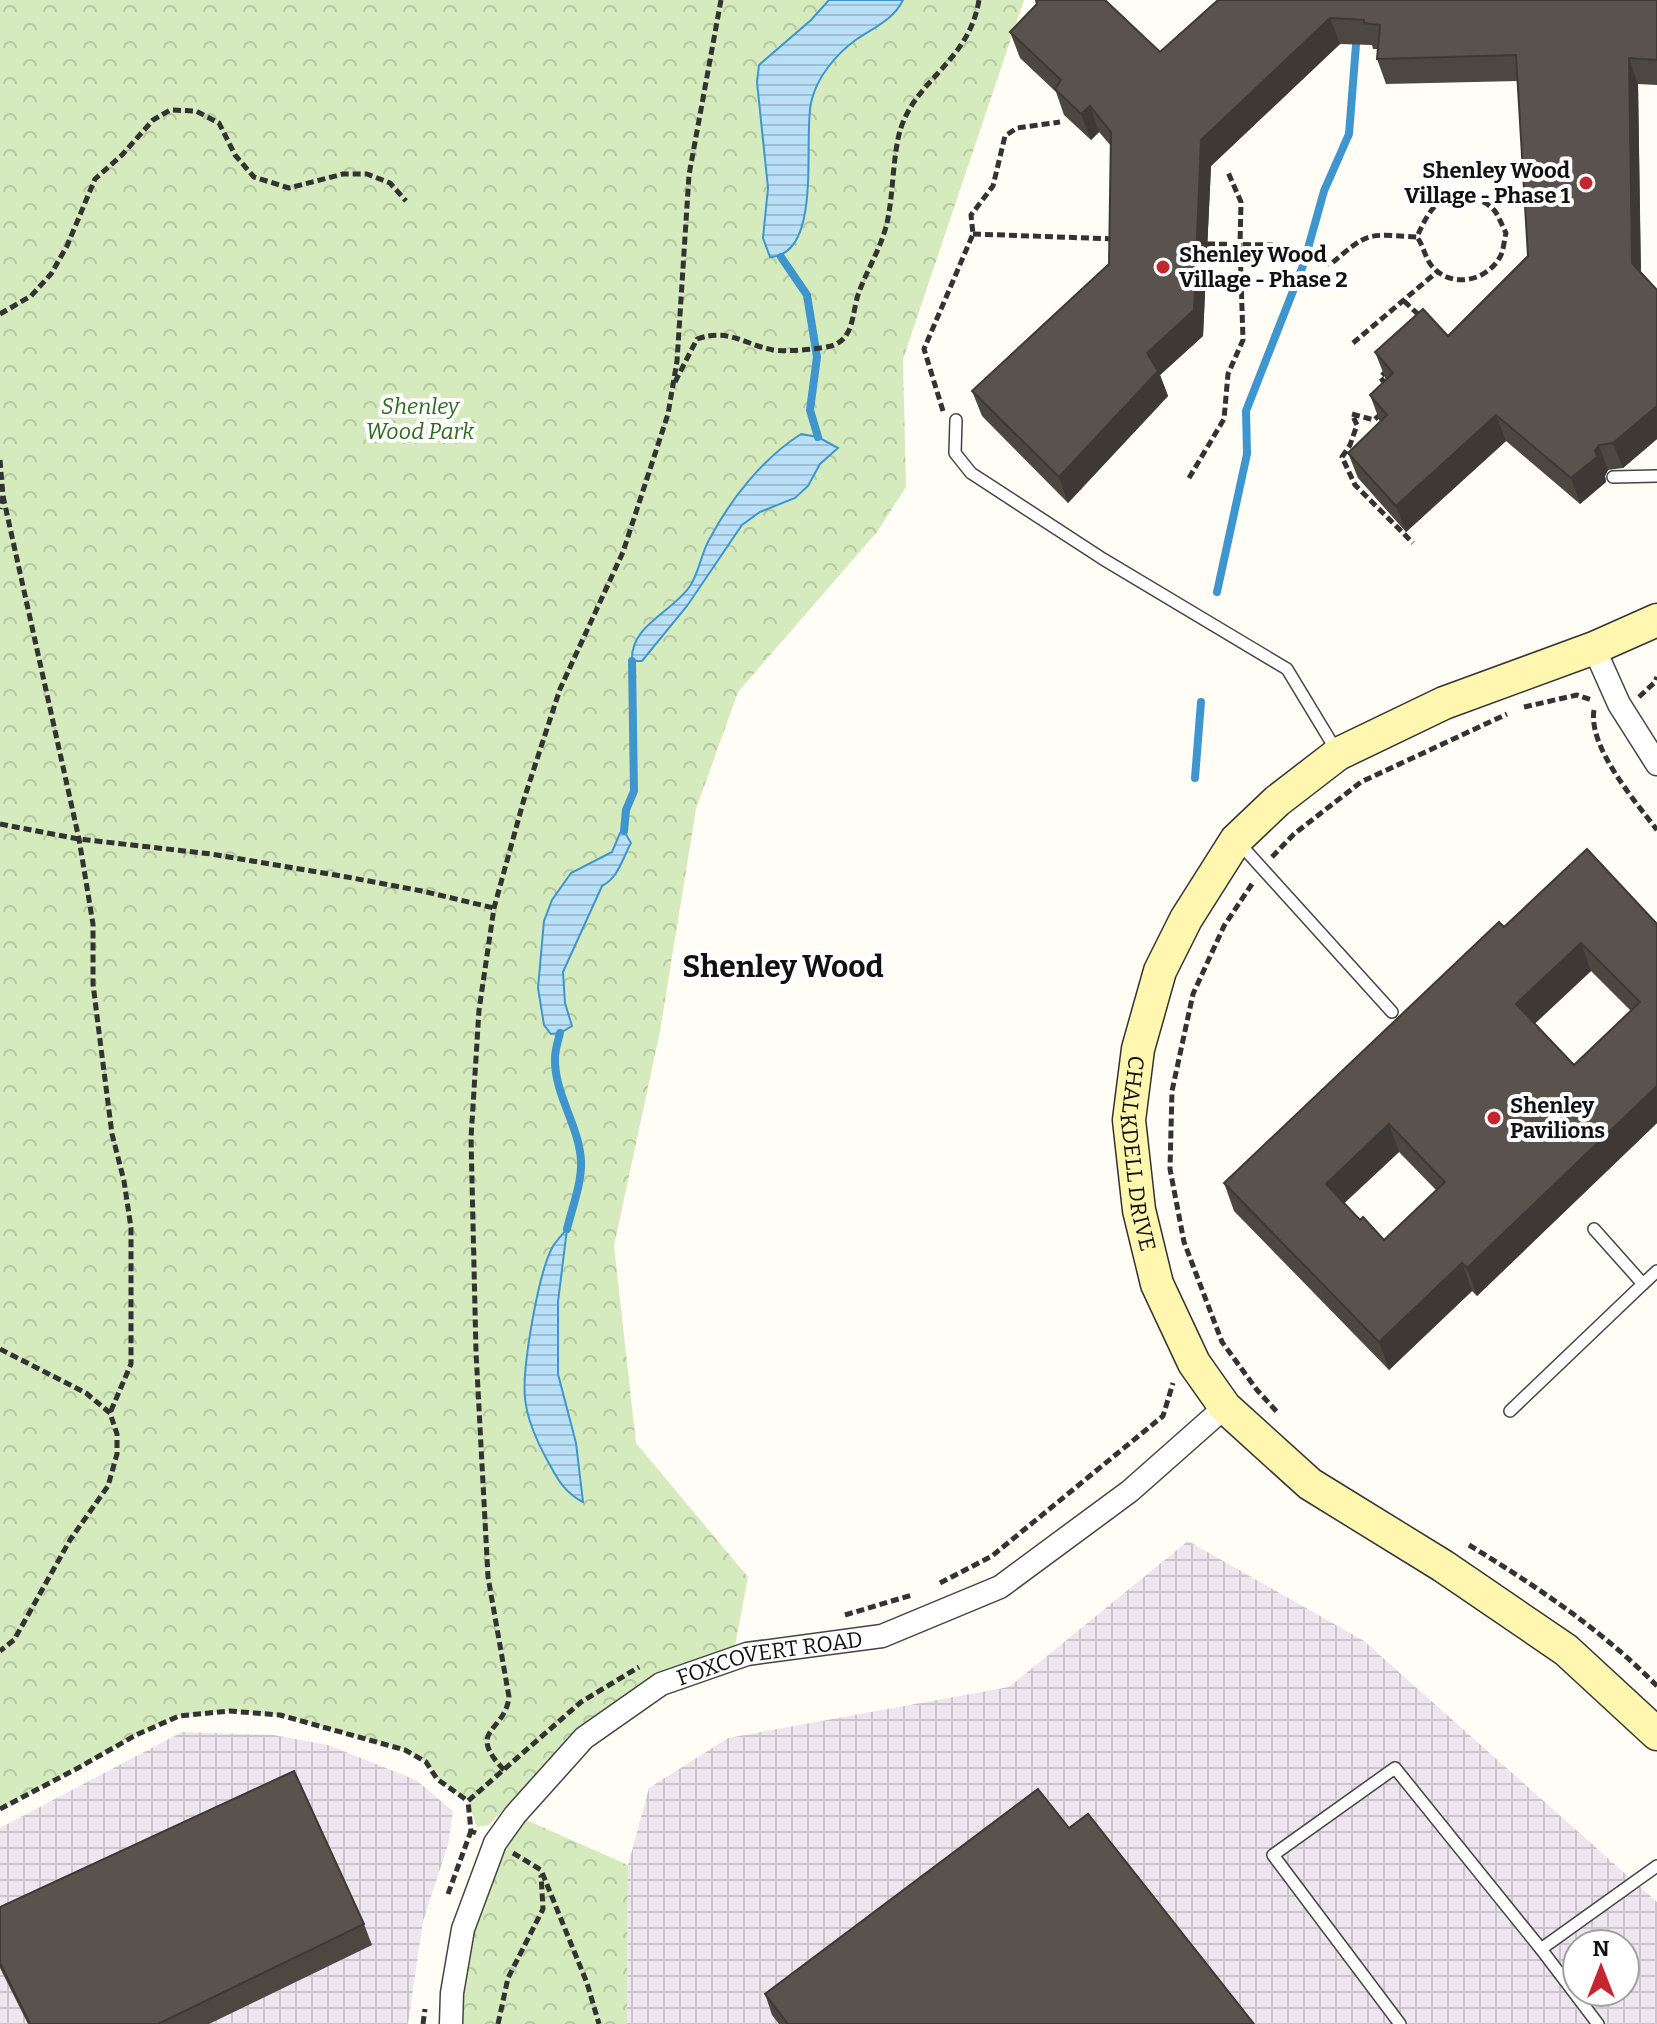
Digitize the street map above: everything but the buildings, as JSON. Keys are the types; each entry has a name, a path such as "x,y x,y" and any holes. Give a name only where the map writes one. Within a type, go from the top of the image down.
{"street":[{"name":"CHALKDELL DRIVE","path":"1657,620 1594,648 1444,703 1338,754 1277,801 1236,840 1186,919 1160,971 1138,1049 1129,1120 1139,1210 1157,1284 1194,1363 1225,1407 1310,1484 1443,1566 1566,1650 1657,1734"},
{"path":"1594,648 1619,704 1657,764"},
{"name":"FOXCOVERT ROAD","path":"451,2024 452,1993 463,1929 495,1843 515,1815 584,1738 661,1684 747,1654 882,1636 1000,1587 1130,1491 1225,1407"}],"lane":[{"path":"956,420 955,453 971,473 1103,559 1287,669 1338,754"},
{"path":"1613,477 1657,476"},
{"path":"1236,840 1392,1012"},
{"path":"1594,1229 1643,1284"},
{"path":"1510,1411 1657,1271"},
{"path":"1400,2024 1273,1855 1395,1768 1598,2024"},
{"path":"1541,1949 1657,1866"}],"path":[{"path":"504,1770 491,1756 486,1742 491,1728 507,1711 509,1697 488,1577 476,1367 471,1138 479,1010 494,908 524,799 560,689 623,552 668,414 677,361 689,175 721,0"},
{"path":"673,385 697,339 711,334 727,334 776,351 833,346 843,339 853,324 859,292 877,256 889,214 894,163 903,120 917,96 961,48 977,17 979,0"},
{"path":"0,314 31,296 51,274 67,246 95,179 122,155 153,120 170,110 196,111 219,123 235,155 254,177 289,188 343,174 367,174 390,183 406,201"},
{"path":"956,420 944,414 924,349 973,234 971,215 993,186 1005,136 1017,128 1060,122"},
{"path":"1189,478 1224,419 1228,374 1243,340 1241,202 1227,170"},
{"path":"1454,198 1477,198 1493,209 1506,233 1501,256 1485,274 1469,280 1451,279 1438,271 1430,264 1417,237 1424,221 1439,202 1454,198"},
{"path":"973,234 1119,239"},
{"path":"1207,244 1272,245 1283,257 1331,264 1359,240 1373,234 1417,237"},
{"path":"1353,343 1438,271"},
{"path":"1404,301 1422,319"},
{"path":"1389,388 1380,377 1391,367"},
{"path":"1386,409 1374,420 1352,414 1357,425 1342,457 1355,485 1413,543"},
{"path":"0,460 3,496 79,839 93,924 93,984 112,1134 124,1181 131,1228 131,1364 110,1413"},
{"path":"0,509 3,496"},
{"path":"1596,701 1593,718 1599,743 1625,787 1657,830"},
{"path":"0,824 79,839 211,854 422,891 494,908"},
{"path":"939,1584 992,1556 1163,1416 1174,1379 1222,1342 1257,1390 1285,1420"},
{"path":"0,1349 86,1393 110,1413 117,1434 117,1454 108,1486 70,1540 14,1640 0,1651"},
{"path":"1466,1544 1533,1584 1632,1661 1657,1686"},
{"path":"840,1616 926,1591"},
{"path":"468,1801 581,1702 652,1661"},
{"path":"0,1809 136,1735 179,1716 229,1711 280,1715 405,1750 426,1762 437,1779 468,1801 471,1831 541,1870 587,1983 599,2024"},
{"path":"498,2024 508,1978 543,1909 541,1870"}],"shaded area":[{"path":"1188,1541 1364,1641 1657,1902 1657,2024 627,2024 628,1865 649,1788 728,1738 1009,1687"},
{"path":"182,1732 274,1735 328,1745 416,1780 453,1811 448,1845 423,1921 408,2024 0,2024 0,1828"}],"green space":[{"name":"Shenley Wood Park","path":"0,0 1024,0 903,359 906,487 877,532 738,692 696,809 660,1031 614,1246 636,1443 748,1577 734,1651 577,1734 489,1825 477,1827 468,1801 437,1779 426,1762 405,1750 280,1715 229,1711 178,1716 136,1735 0,1809"},
{"path":"515,1815 628,1865 627,2024 451,2024 452,1993"}],"water":[{"path":"829,0 903,0 889,18 842,52 817,85 809,120 804,217 798,237 787,251 770,257 763,238 768,188 757,82 759,65 811,20"},
{"path":"801,434 818,437 838,448 820,464 808,486 795,498 760,512 742,525 687,606 642,661 632,661 633,649 645,628 690,586 709,540 737,495 773,455"},
{"path":"624,831 631,843 616,873 602,886 563,972 565,1003 572,1026 551,1034 544,1025 538,988 544,921 552,900 571,873 612,852 620,833"},
{"path":"567,1229 558,1302 558,1374 576,1443 583,1502 560,1483 542,1451 528,1416 525,1398 529,1344 541,1279 552,1248"}],"waterway":[{"path":"1305,259 1324,191 1349,134 1356,45"},
{"path":"781,257 807,295 817,357 810,410 818,437"},
{"path":"1217,592 1247,454 1246,411 1304,263"},
{"path":"624,831 626,810 634,791 632,661"},
{"path":"1195,778 1201,702"},
{"path":"560,1033 555,1055 558,1084 576,1135 581,1161 567,1229"}],"place":[{"name":"Shenley Wood Village - Phase 1","path":"1586,183"},
{"name":"Shenley Wood Village - Phase 2","path":"1163,267"},
{"name":"Shenley Pavilions","path":"1494,1118"}],"district":[{"name":"Shenley Wood","path":"783,967"}]}
